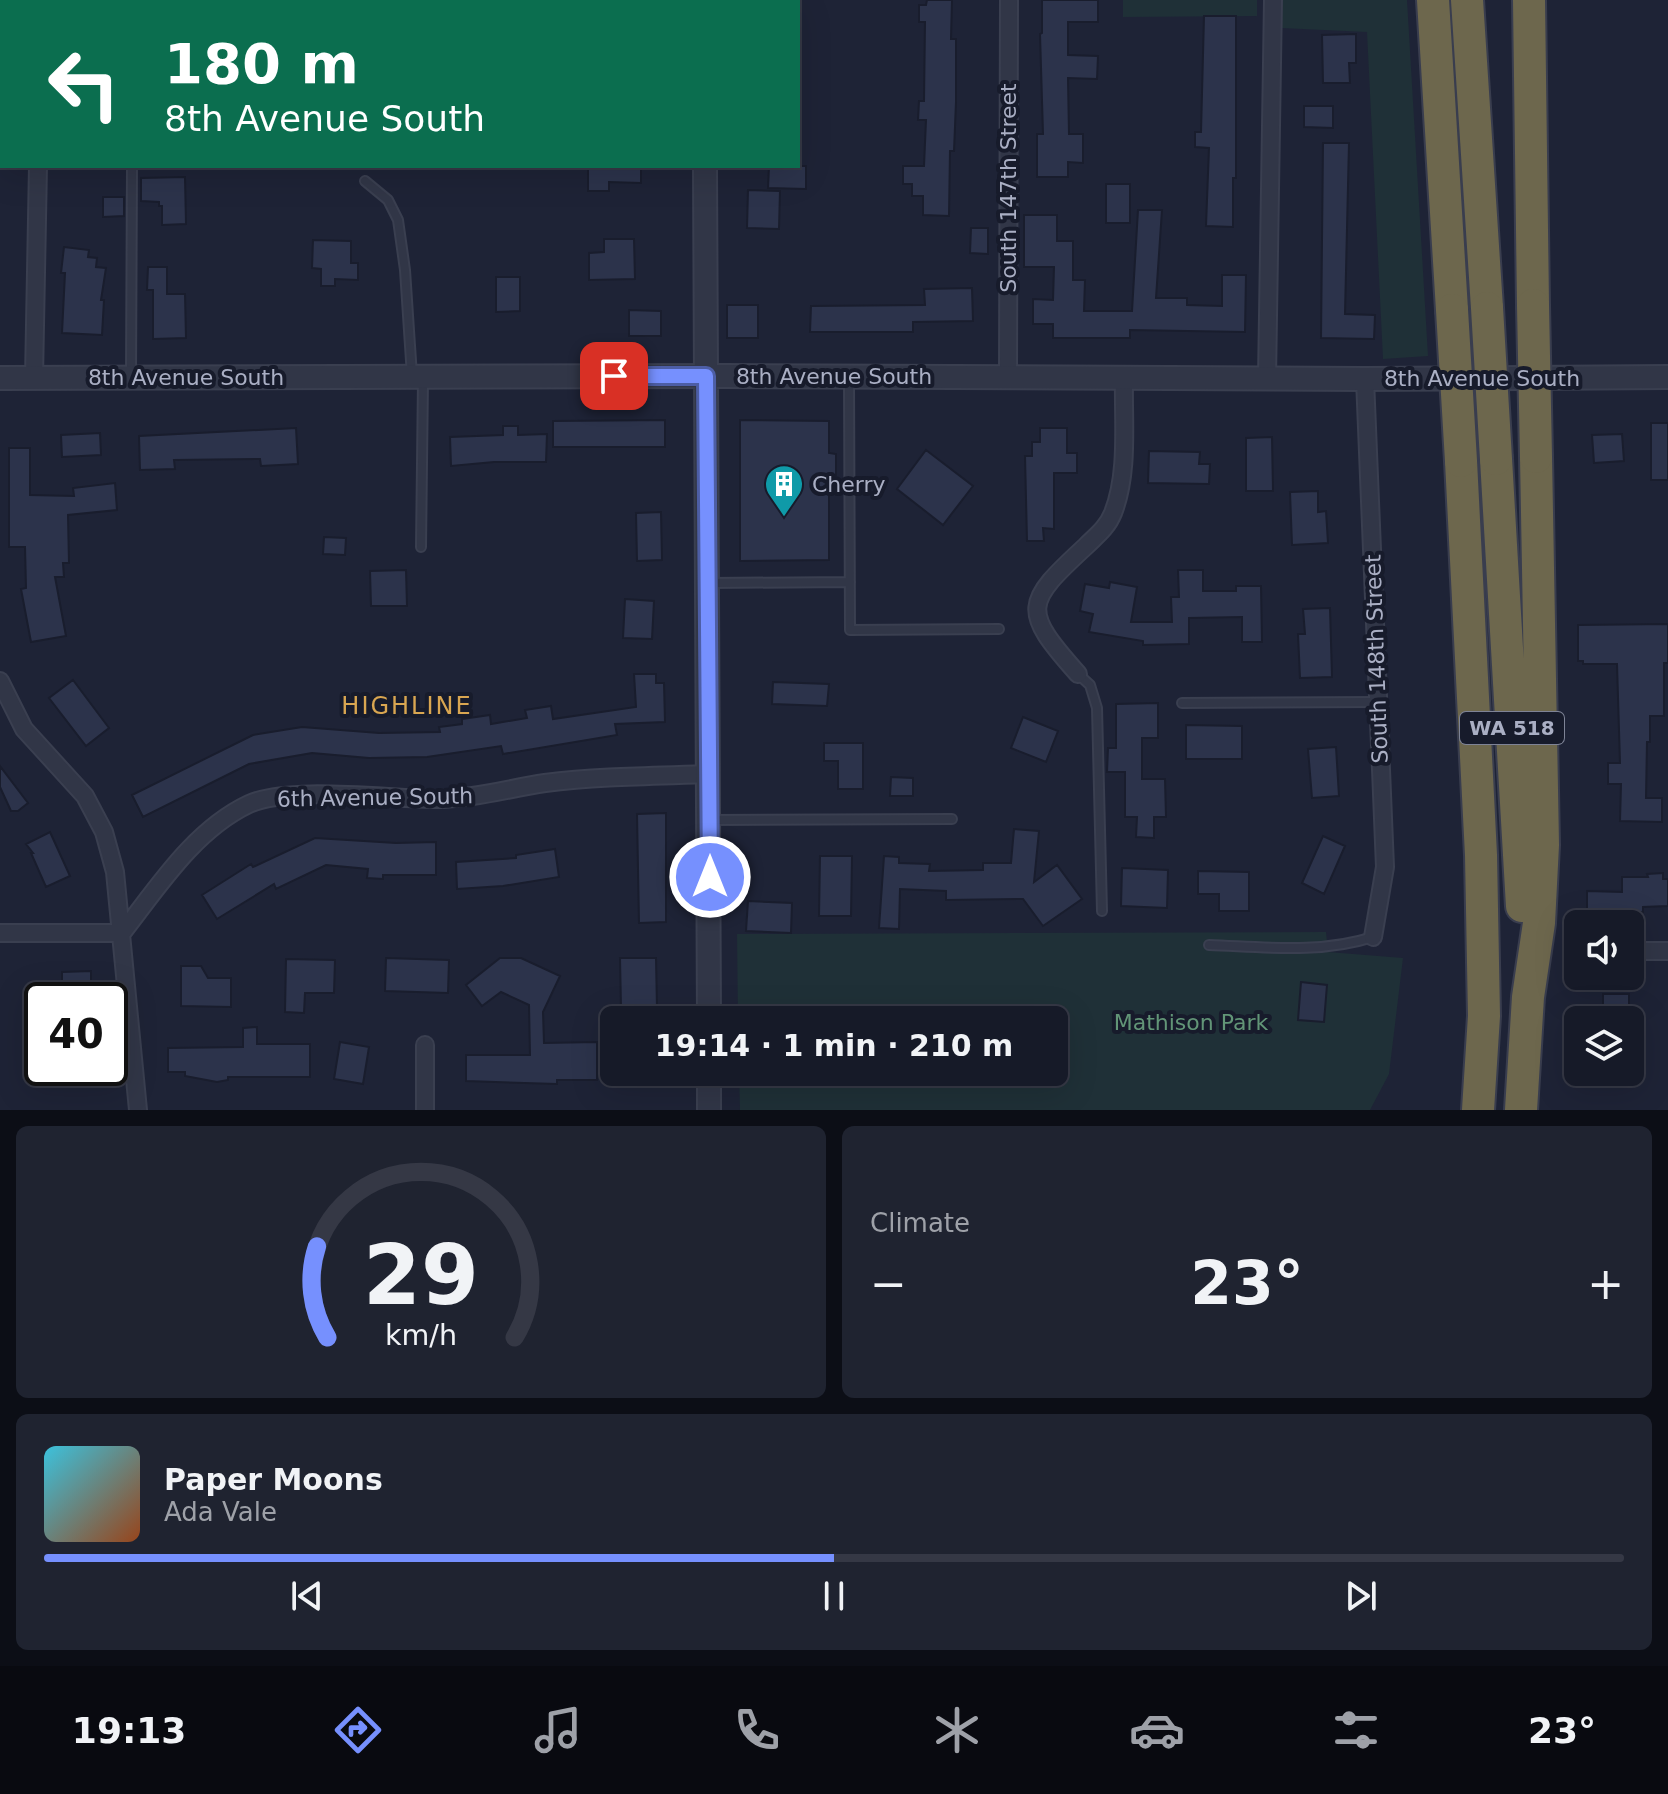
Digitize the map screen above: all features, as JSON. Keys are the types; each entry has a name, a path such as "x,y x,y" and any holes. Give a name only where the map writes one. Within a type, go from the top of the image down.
{"highway":[{"name":"WA 518","path":"1433,0 1481,855 1484,1016 1478,1110"},
{"name":"WA 518","path":"1467,0 1528,997 1521,1110"},
{"path":"1528,997 1539,923 1543,845 1529,0"}],"street":[{"name":"South 147th Street","path":"1008,377 1009,0"},
{"path":"1267,379 1273,0"},
{"path":"34,378 38,168"},
{"path":"705,168 709,1006"},
{"name":"8th Avenue South","path":"0,378 1668,377"},
{"path":"1078,674 1047,639 1038,615 1038,601 1043,587 1105,529 1113,513 1123,459 1124,379"},
{"name":"South 148th Street","path":"1365,379 1385,867 1373,937"},
{"path":"0,681 24,729 85,796 104,832 115,872 138,1110"},
{"name":"6th Avenue South","path":"122,933 175,865 228,815 253,802 280,797 324,796 445,799 577,780 710,774"},
{"path":"0,933 122,933"},
{"path":"1644,951 1668,951"},
{"path":"425,1045 425,1110"},
{"path":"709,1086 709,1110"}],"lane":[{"path":"131,377 132,168"},
{"path":"365,181 388,200 398,220 417,377 421,547"},
{"path":"849,377 850,630 999,629"},
{"path":"708,583 850,582"},
{"path":"1078,674 1090,685 1097,708 1102,911"},
{"path":"1182,703 1378,702"},
{"path":"710,820 952,819"},
{"path":"1209,945 1320,948 1346,946 1373,937"}],"green space":[{"path":"1123,0 1257,0 1257,16 1123,17"},
{"path":"1281,0 1407,0 1428,356 1383,359 1367,32 1281,28"},
{"name":"Mathison Park","path":"1326,932 1328,952 1403,958 1389,1074 1370,1110 740,1110 739,1086 1068,1086 1068,1006 738,1006 737,934"}],"building":[{"path":"927,0 952,0 951,39 956,39 956,102 954,151 950,151 949,216 923,215 923,196 912,196 912,184 903,184 903,166 924,166 926,120 918,120 919,101 924,101 925,22 919,22 919,5 926,5"},
{"path":"1042,0 1098,0 1098,22 1068,22 1068,55 1098,56 1097,79 1068,78 1069,134 1083,134 1083,163 1068,162 1068,177 1037,177 1037,134 1043,134"},
{"path":"1204,16 1236,16 1233,227 1206,226 1209,148 1195,147 1195,132 1201,132"},
{"path":"1356,34 1356,63 1349,63 1350,83 1323,83 1322,35"},
{"path":"1304,106 1333,106 1333,128 1304,127"},
{"path":"1323,143 1349,143 1345,314 1375,315 1374,339 1321,338"},
{"path":"806,166 806,189 768,188 769,168"},
{"path":"588,168 641,168 641,183 609,182 609,191 588,191"},
{"path":"185,177 186,224 162,225 162,206 159,202 141,201 141,178"},
{"path":"1106,184 1130,184 1130,223 1106,223"},
{"path":"748,190 780,191 779,229 747,228"},
{"path":"103,197 124,197 124,216 103,217"},
{"path":"1138,210 1162,210 1156,298 1187,298 1187,305 1222,306 1222,275 1246,275 1245,332 1130,330 1130,338 1053,338 1053,324 1033,324 1033,299 1053,300 1054,267 1024,267 1024,215 1057,215 1057,241 1073,241 1073,280 1085,280 1084,311 1132,311"},
{"path":"971,228 988,228 988,254 970,253"},
{"path":"604,239 634,239 635,279 589,280 589,253 604,252"},
{"path":"313,240 351,241 351,263 358,263 358,280 335,279 335,286 321,286 321,269 312,268"},
{"path":"64,247 89,250 88,257 97,258 96,267 106,268 101,300 104,300 102,335 62,333"},
{"path":"148,267 167,267 167,294 185,294 186,338 153,339 153,290 147,290"},
{"path":"496,277 520,277 520,311 496,312"},
{"path":"972,288 973,321 913,322 913,332 810,332 811,306 925,305 924,289"},
{"path":"727,305 758,305 758,338 727,338"},
{"path":"629,310 661,311 661,336 629,336"},
{"path":"665,420 665,447 553,447 553,421"},
{"name":"Cherry","path":"740,420 829,421 829,453 836,454 836,475 829,475 829,560 740,561"},
{"path":"1651,423 1668,423 1668,480 1651,480"},
{"path":"503,426 518,426 518,435 547,434 546,462 451,466 450,437 503,435"},
{"path":"296,428 298,464 261,466 260,459 174,460 175,469 140,470 139,436"},
{"path":"1040,428 1067,428 1067,453 1077,453 1077,473 1054,473 1054,529 1043,528 1044,541 1027,541 1025,456 1032,456 1032,442 1040,442"},
{"path":"100,433 101,455 62,457 61,435"},
{"path":"1622,434 1624,461 1594,463 1592,435"},
{"path":"1272,437 1273,491 1246,491 1246,438"},
{"path":"9,448 30,448 30,495 74,496 73,488 115,483 117,510 68,515 69,563 63,563 64,577 55,577 66,636 31,642 21,589 26,588 25,547 9,547"},
{"path":"926,450 973,486 943,525 897,489"},
{"path":"1149,451 1200,452 1199,464 1210,464 1209,484 1148,483"},
{"path":"1318,491 1318,512 1326,511 1328,543 1292,545 1290,492"},
{"path":"661,512 662,560 637,561 636,513"},
{"path":"324,537 346,538 345,555 323,554"},
{"path":"406,570 407,606 371,606 370,571"},
{"path":"1178,570 1203,570 1203,591 1236,591 1236,586 1261,586 1262,642 1242,642 1242,617 1189,618 1189,644 1143,645 1143,641 1089,632 1093,614 1080,611 1085,584 1109,588 1110,582 1137,587 1131,622 1172,622 1171,597 1179,597"},
{"path":"625,599 654,601 652,639 623,638"},
{"path":"1330,608 1332,677 1300,678 1298,634 1305,634 1303,609"},
{"path":"1668,624 1664,716 1650,716 1650,742 1647,742 1646,798 1662,798 1662,822 1620,821 1621,784 1608,784 1608,763 1620,763 1617,664 1583,664 1583,661 1578,661 1578,625"},
{"path":"634,674 656,674 656,683 664,683 665,722 615,724 617,735 503,754 501,746 427,757 369,758 312,753 249,764 143,817 132,795 253,735 302,727 379,733 440,732 439,727 462,724 462,719 490,715 491,724 527,718 525,710 551,706 553,719 636,707"},
{"path":"73,680 109,728 86,746 49,698"},
{"path":"773,682 829,684 827,706 772,704"},
{"path":"1158,703 1158,738 1142,738 1142,779 1165,779 1166,817 1154,817 1154,838 1136,837 1137,817 1125,817 1125,772 1107,772 1108,748 1116,748 1116,704"},
{"path":"1023,717 1058,731 1046,762 1011,748"},
{"path":"1186,725 1242,726 1242,759 1186,759"},
{"path":"824,743 863,743 863,789 838,789 838,761 824,761"},
{"path":"1336,747 1339,796 1312,798 1308,749"},
{"path":"0,766 28,803 18,811 11,811 0,787"},
{"path":"891,777 913,778 913,796 890,796"},
{"path":"666,813 666,922 639,923 637,814"},
{"path":"1014,829 1039,831 1034,882 1057,865 1082,899 1043,926 1023,899 946,900 946,891 900,889 899,929 879,928 884,856 899,857 899,863 930,864 929,871 983,870 983,863 1011,863"},
{"path":"50,832 70,876 46,887 33,853 26,844"},
{"path":"1323,836 1345,846 1324,894 1302,883"},
{"path":"315,838 436,842 436,875 367,878 368,869 326,865 276,889 274,884 217,919 202,895 251,864 253,867"},
{"path":"555,849 559,877 457,889 456,862 516,858 516,855"},
{"path":"820,856 852,856 851,916 819,916"},
{"path":"1122,868 1168,870 1167,908 1121,906"},
{"path":"1198,871 1249,872 1249,911 1219,911 1219,894 1198,894"},
{"path":"1663,873 1663,879 1668,879 1668,906 1643,907 1643,910 1587,910 1587,891 1622,892 1622,877 1648,877 1647,874"},
{"path":"748,901 792,903 791,933 746,931"},
{"path":"386,958 449,960 448,993 385,991"},
{"path":"500,958 521,958 560,976 543,1012 544,1043 597,1042 597,1080 557,1080 557,1084 466,1081 466,1055 530,1055 529,1005 501,992 482,1006 466,985"},
{"path":"620,958 656,958 657,1006 621,1006"},
{"path":"286,959 335,960 334,993 305,993 304,1013 285,1012"},
{"path":"181,966 201,966 208,978 231,978 231,1007 181,1006"},
{"path":"91,971 91,982 62,982 62,972"},
{"path":"1301,982 1327,985 1324,1022 1298,1020"},
{"path":"1603,994 1629,994 1629,1006 1603,1006"},
{"path":"257,1027 257,1044 310,1044 310,1077 228,1077 228,1080 217,1082 185,1076 185,1072 168,1072 168,1048 243,1047 243,1028"},
{"path":"340,1042 369,1047 363,1084 334,1079"}],"place":[{"name":"Cherry","path":"784,518"}],"district":[{"name":"HIGHLINE","path":"407,706"}],"route":[{"path":"614,376 706,376 710,877"}]}
